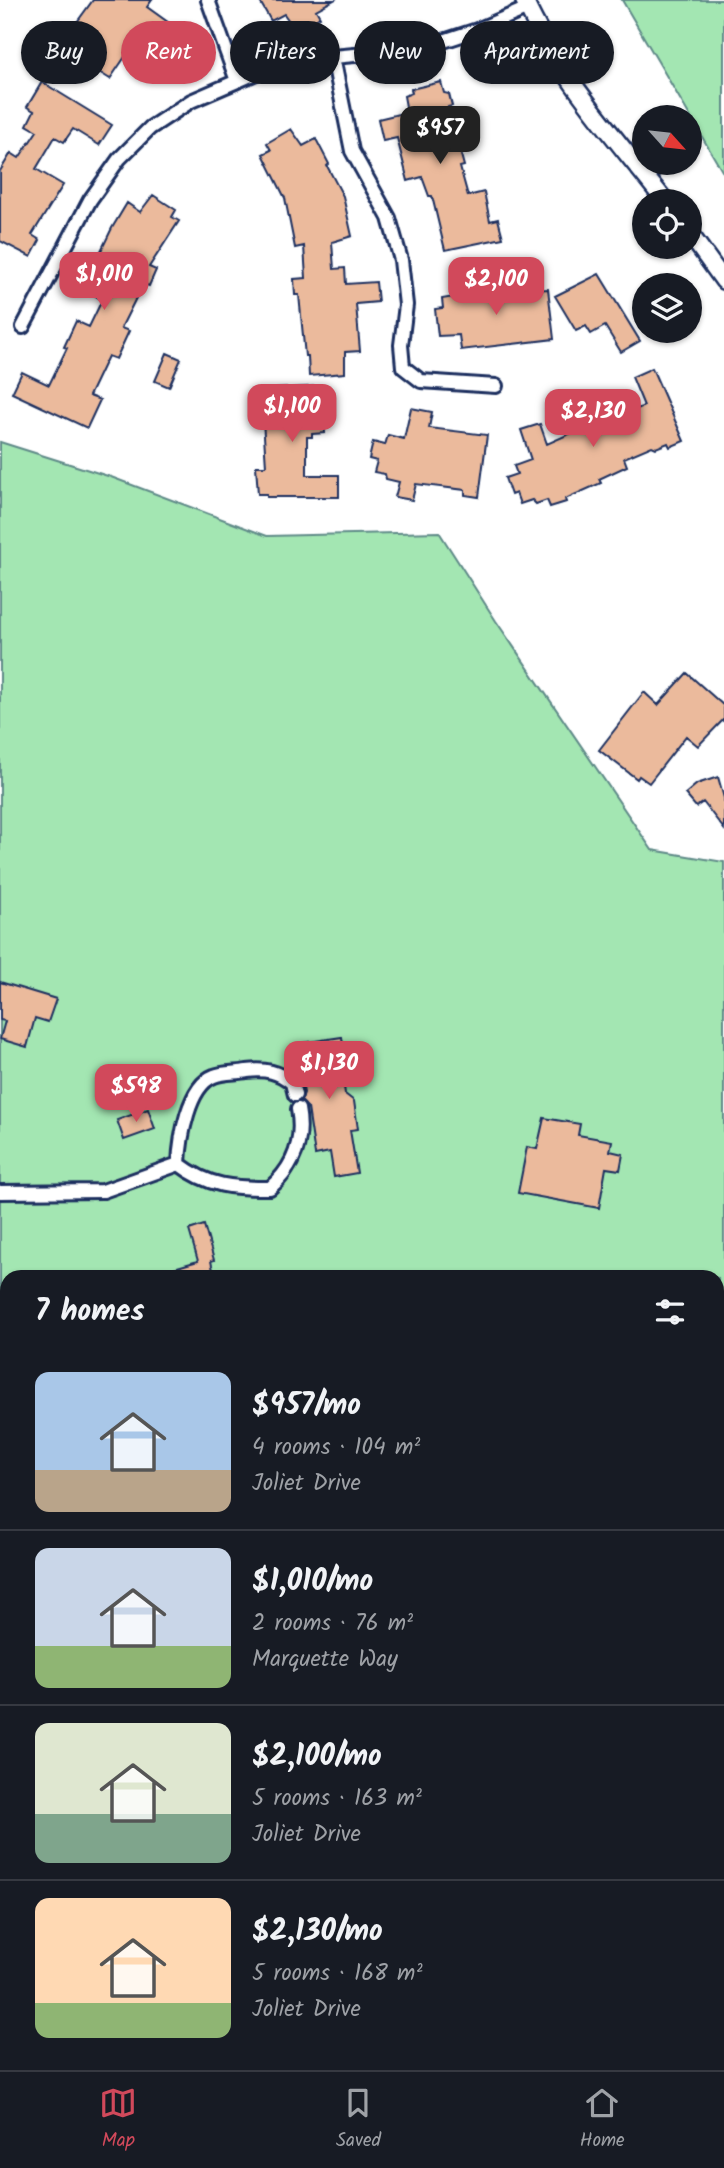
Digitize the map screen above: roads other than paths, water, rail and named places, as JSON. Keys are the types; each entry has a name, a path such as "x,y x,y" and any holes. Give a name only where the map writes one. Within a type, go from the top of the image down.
{"street":[{"path":"208,0 230,61"},
{"path":"340,56 419,49 477,30 526,4 570,79 656,189"},
{"path":"23,327 90,200 119,159 150,128 181,107 230,84"},
{"path":"338,84 352,151 389,218 401,260 406,305 401,345 403,367 421,381 496,386"},
{"path":"702,251 724,281"},
{"path":"179,1164 180,1136 190,1106 203,1085 213,1076 257,1070 272,1071 292,1083 295,1095"},
{"path":"179,1164 206,1181 232,1188 270,1188 283,1177 297,1151 301,1125 298,1109"},
{"path":"0,1192 103,1191 179,1164"}]}
